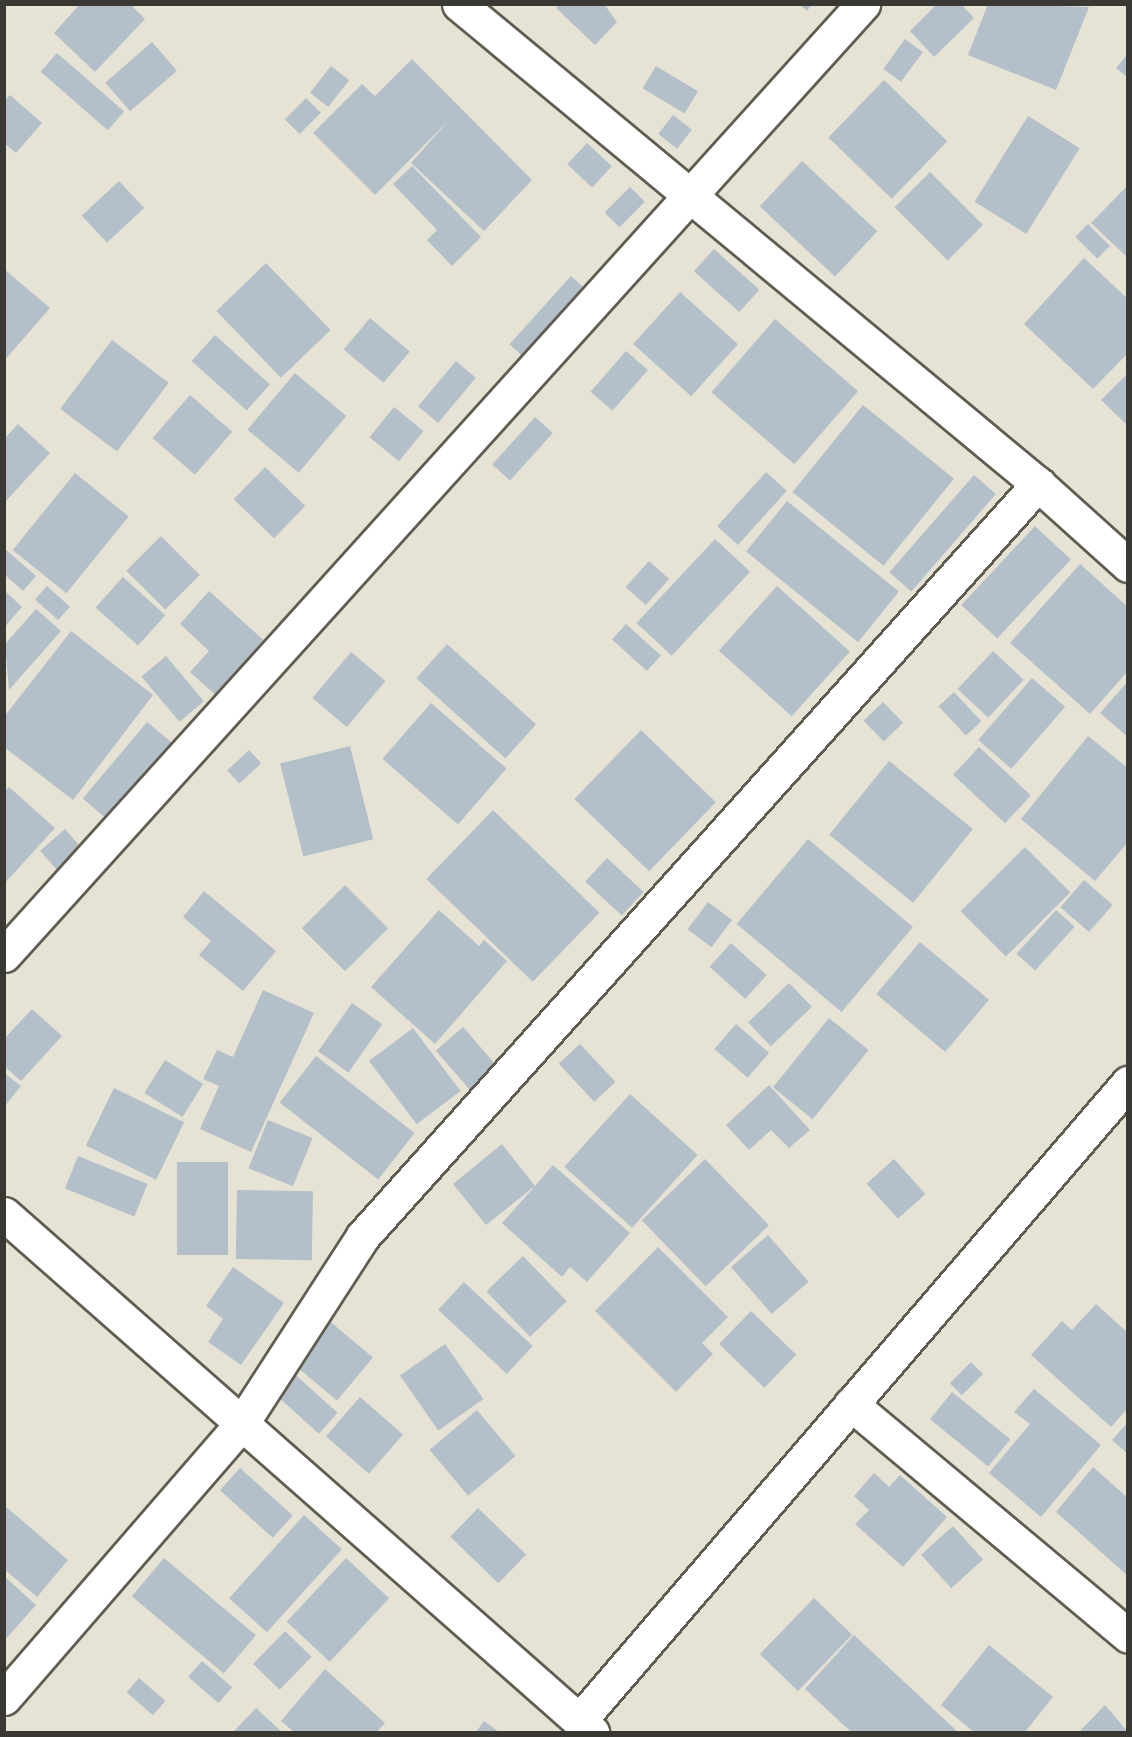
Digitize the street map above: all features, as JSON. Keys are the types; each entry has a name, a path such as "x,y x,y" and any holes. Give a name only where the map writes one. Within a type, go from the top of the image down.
{"street":[{"path":"459,4 1038,484 1128,565"},
{"path":"4,955 692,197 863,4"},
{"path":"4,1698 242,1423 363,1236 1038,484"},
{"path":"4,1214 585,1727 851,1404 1128,1083"},
{"path":"851,1404 1128,1636"}],"building":[{"path":"80,4 130,4 145,19 95,72 54,33"},
{"path":"559,4 604,4 617,22 595,45 556,8"},
{"path":"799,4 812,4 807,11"},
{"path":"937,4 961,4 974,18 934,57 910,31"},
{"path":"988,4 1089,7 1056,90 968,55"},
{"path":"905,39 923,52 901,82 883,69"},
{"path":"152,42 177,71 130,111 105,83"},
{"path":"57,53 124,111 108,130 41,72"},
{"path":"1128,54 1128,78 1116,68"},
{"path":"412,59 532,180 484,231 411,163 449,120 375,195 313,133 362,84 375,96"},
{"path":"331,66 349,80 328,107 310,93"},
{"path":"656,66 698,91 685,114 643,88"},
{"path":"884,80 947,141 892,199 828,138"},
{"path":"10,95 42,123 16,153 4,143 4,101"},
{"path":"306,98 321,113 300,134 285,119"},
{"path":"673,115 692,130 677,149 658,134"},
{"path":"1028,116 1080,148 1026,234 974,202"},
{"path":"587,143 612,166 592,187 567,164"},
{"path":"802,161 877,231 835,277 760,206"},
{"path":"412,166 481,237 452,266 427,240 437,230 393,184"},
{"path":"930,172 983,225 948,260 895,207"},
{"path":"119,181 144,208 107,243 82,216"},
{"path":"1128,185 1128,258 1091,223"},
{"path":"630,187 645,202 619,227 605,212"},
{"path":"1088,224 1110,246 1097,259 1075,237"},
{"path":"714,249 759,290 739,312 694,271"},
{"path":"1084,258 1128,299 1128,353 1093,389 1024,324"},
{"path":"266,263 331,330 281,378 216,311"},
{"path":"4,269 50,308 4,361"},
{"path":"571,276 592,295 530,363 509,344"},
{"path":"680,292 738,344 691,396 633,344"},
{"path":"370,318 410,351 383,383 344,349"},
{"path":"775,319 858,391 794,464 711,392"},
{"path":"215,335 270,385 247,411 192,361"},
{"path":"112,340 169,383 117,451 60,409"},
{"path":"626,351 648,370 612,411 591,392"},
{"path":"456,361 476,378 438,423 418,406"},
{"path":"295,373 346,416 299,473 247,430"},
{"path":"1128,373 1128,426 1101,400"},
{"path":"190,395 232,432 195,475 153,438"},
{"path":"863,405 954,479 883,566 793,492"},
{"path":"394,407 424,431 399,461 369,437"},
{"path":"535,417 553,433 510,481 492,465"},
{"path":"18,424 50,453 6,501 4,439"},
{"path":"265,467 305,506 274,538 234,499"},
{"path":"766,472 787,491 738,545 717,526"},
{"path":"75,473 129,516 66,593 13,550"},
{"path":"974,475 996,494 911,591 889,572"},
{"path":"787,501 899,592 858,642 746,552"},
{"path":"1035,526 1071,559 997,638 961,605"},
{"path":"161,536 200,575 165,610 126,571"},
{"path":"715,539 750,572 672,656 637,623"},
{"path":"4,548 36,576 23,591 4,574"},
{"path":"649,561 669,579 646,605 626,587"},
{"path":"1080,564 1128,607 1128,671 1090,714 1010,643"},
{"path":"123,577 165,615 138,646 96,607"},
{"path":"47,586 70,607 58,620 35,599"},
{"path":"777,586 850,652 792,716 719,651"},
{"path":"4,590 22,607 4,628"},
{"path":"209,591 268,644 220,699 190,672 209,651 180,624"},
{"path":"36,609 61,631 9,690 5,644"},
{"path":"626,624 661,655 647,671 612,640"},
{"path":"71,631 153,695 73,800 4,747 4,717"},
{"path":"447,644 536,724 505,758 416,678"},
{"path":"993,651 1024,680 988,718 958,689"},
{"path":"351,652 385,681 347,727 312,698"},
{"path":"166,656 204,701 179,722 141,677"},
{"path":"1032,678 1065,707 1011,769 978,740"},
{"path":"1128,681 1128,737 1100,713"},
{"path":"954,692 981,721 966,736 939,706"},
{"path":"883,702 903,723 884,742 864,721"},
{"path":"431,703 506,769 458,824 382,759"},
{"path":"147,722 173,744 109,820 83,799"},
{"path":"641,730 716,802 649,871 574,799"},
{"path":"1088,736 1128,768 1128,842 1095,881 1021,819"},
{"path":"350,746 373,839 303,857 280,763"},
{"path":"979,747 1031,795 1005,823 953,775"},
{"path":"249,750 261,763 239,784 227,770"},
{"path":"889,761 973,829 913,903 829,835"},
{"path":"9,787 55,828 4,884 4,792"},
{"path":"493,810 599,913 533,982 426,879"},
{"path":"65,829 83,850 58,872 40,851"},
{"path":"808,839 913,927 842,1012 737,924"},
{"path":"1025,847 1070,892 1006,957 961,911"},
{"path":"607,858 644,892 622,916 585,881"},
{"path":"1084,880 1113,905 1089,932 1060,907"},
{"path":"345,885 388,928 345,971 302,928"},
{"path":"204,891 276,951 243,991 199,955 211,941 183,917"},
{"path":"708,902 732,920 711,947 688,929"},
{"path":"439,910 479,946 484,940 507,961 435,1044 371,987"},
{"path":"1056,910 1075,927 1035,971 1017,954"},
{"path":"920,942 989,1000 945,1052 876,994"},
{"path":"731,943 767,975 745,999 710,967"},
{"path":"789,983 812,1007 771,1046 748,1023"},
{"path":"263,990 314,1013 251,1152 200,1129 219,1086 203,1079 217,1050 233,1057"},
{"path":"352,1003 382,1024 348,1073 318,1051"},
{"path":"32,1009 62,1036 21,1081 4,1066 4,1039"},
{"path":"829,1018 869,1050 813,1119 773,1087"},
{"path":"736,1024 769,1053 748,1078 714,1049"},
{"path":"463,1027 499,1069 472,1092 436,1051"},
{"path":"413,1028 461,1091 417,1124 369,1061"},
{"path":"580,1044 615,1082 594,1102 559,1064"},
{"path":"316,1056 415,1133 378,1179 280,1102"},
{"path":"165,1060 203,1084 182,1117 144,1093"},
{"path":"4,1073 21,1086 4,1107"},
{"path":"769,1085 810,1130 789,1148 771,1130 749,1150 726,1125"},
{"path":"114,1088 184,1122 156,1180 86,1146"},
{"path":"630,1094 698,1155 632,1228 564,1167"},
{"path":"268,1120 313,1138 293,1186 249,1168"},
{"path":"502,1144 535,1186 486,1225 453,1184"},
{"path":"78,1156 148,1184 134,1217 65,1188"},
{"path":"705,1159 769,1225 706,1286 642,1220"},
{"path":"894,1159 925,1194 898,1219 867,1184"},
{"path":"177,1162 228,1162 228,1255 177,1255"},
{"path":"553,1165 630,1233 587,1282 570,1267 562,1277 502,1223"},
{"path":"237,1190 313,1191 312,1260 236,1259"},
{"path":"768,1235 809,1282 772,1314 731,1267"},
{"path":"658,1247 728,1317 702,1343 713,1354 676,1392 595,1311"},
{"path":"523,1256 567,1301 530,1337 486,1291"},
{"path":"233,1267 284,1303 241,1365 208,1342 223,1319 206,1306"},
{"path":"464,1282 533,1346 507,1374 438,1310"},
{"path":"1096,1304 1128,1333 1128,1408 1111,1427 1031,1355 1062,1321 1072,1330"},
{"path":"751,1311 796,1355 764,1388 719,1344"},
{"path":"327,1319 373,1358 337,1400 291,1362"},
{"path":"445,1344 483,1399 438,1430 400,1376"},
{"path":"971,1362 983,1374 962,1395 950,1383"},
{"path":"290,1370 338,1413 319,1434 271,1391"},
{"path":"1034,1389 1101,1445 1041,1517 989,1473 1030,1424 1014,1412"},
{"path":"952,1392 1010,1439 988,1466 930,1419"},
{"path":"360,1397 403,1434 369,1474 326,1436"},
{"path":"477,1410 516,1456 468,1496 430,1450"},
{"path":"1128,1422 1128,1454 1112,1440"},
{"path":"1093,1467 1128,1498 1128,1576 1056,1512"},
{"path":"240,1468 293,1516 273,1538 220,1490"},
{"path":"874,1473 889,1487 900,1475 947,1517 903,1567 855,1524 869,1510 854,1496"},
{"path":"4,1505 68,1560 37,1597 4,1569"},
{"path":"478,1508 526,1555 498,1583 450,1537"},
{"path":"304,1515 342,1549 267,1632 229,1598"},
{"path":"953,1526 983,1559 951,1588 921,1555"},
{"path":"164,1558 256,1635 224,1673 132,1596"},
{"path":"346,1558 389,1598 330,1662 287,1622"},
{"path":"4,1576 36,1605 4,1641"},
{"path":"814,1598 852,1635 798,1691 760,1654"},
{"path":"285,1631 312,1657 280,1690 253,1664"},
{"path":"854,1635 958,1732 851,1732 805,1689"},
{"path":"989,1645 1053,1697 1025,1732 974,1732 941,1705"},
{"path":"202,1661 232,1687 218,1703 188,1677"},
{"path":"325,1669 385,1723 377,1732 294,1732 281,1721"},
{"path":"139,1678 165,1701 153,1715 127,1692"},
{"path":"1105,1705 1128,1732 1079,1732"},
{"path":"256,1708 282,1732 233,1732"},
{"path":"484,1721 499,1732 476,1732"}]}
